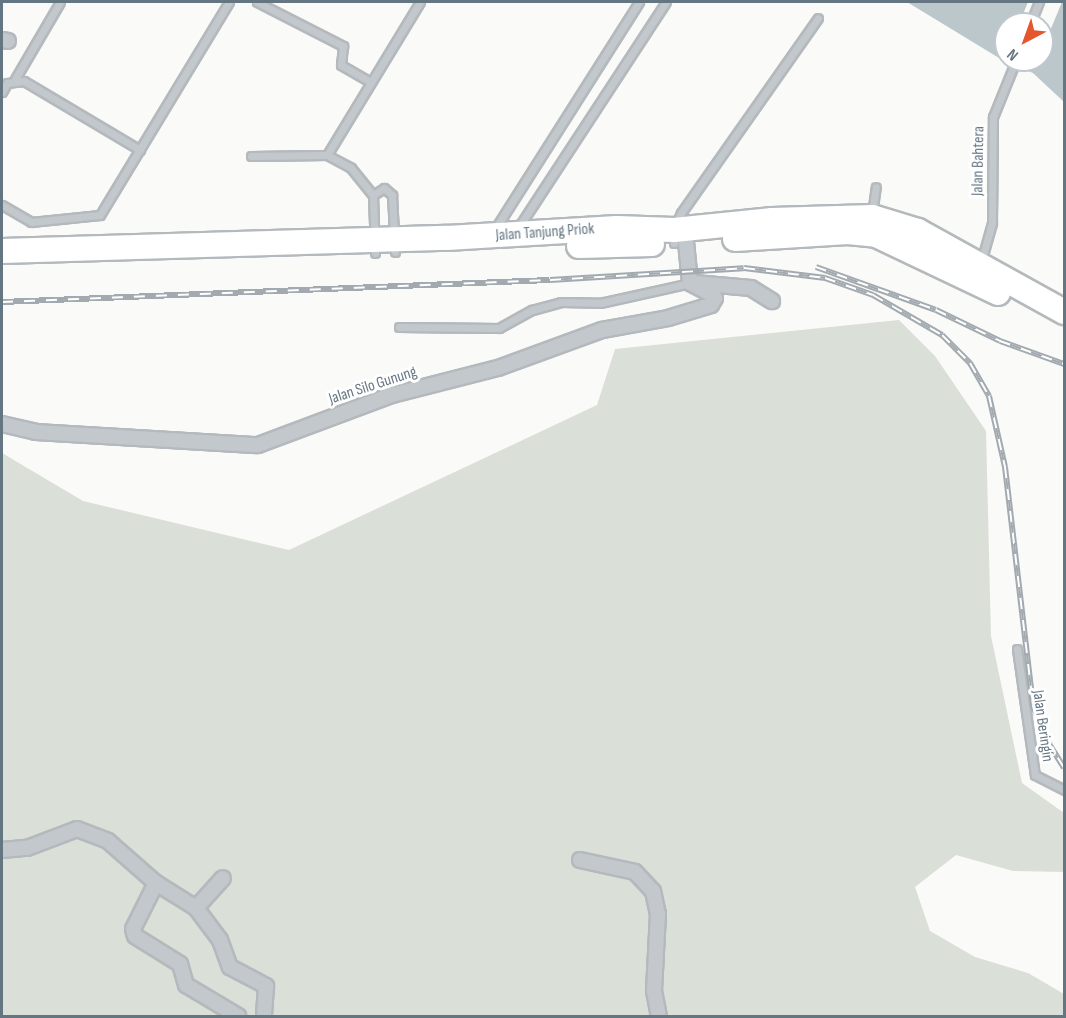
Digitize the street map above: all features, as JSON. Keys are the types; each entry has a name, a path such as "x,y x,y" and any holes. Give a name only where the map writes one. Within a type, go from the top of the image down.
{"highway":[{"name":"Jalan Tanjung Priok","path":"2,266 385,246 617,228 678,238 772,219 872,217 901,223 1065,312"},
{"name":"Jalan Tanjung Priok","path":"2,251 385,246 848,232 876,235 913,249 1065,327"}],"street":[{"path":"678,238 690,283 751,288 772,301"},
{"name":"Jalan Silo Gunung","path":"2,424 36,432 258,445 392,395 498,368 602,330 686,314 711,305 715,298 690,283"},
{"path":"2,850 18,851 84,830 108,841 156,883 196,908 217,933 230,967 266,986 264,1017"},
{"path":"580,860 635,872 653,891 658,914 654,991 659,1017"},
{"path":"196,908 223,878"},
{"path":"156,883 133,929 135,936 180,964 186,985 238,1017"}],"lane":[{"path":"2,92 7,83 15,79 60,2"},
{"path":"2,205 31,222 97,217 229,2"},
{"path":"257,2 343,46 341,64 371,82"},
{"path":"327,155 420,2"},
{"path":"502,236 639,2"},
{"path":"502,236 666,2"},
{"path":"678,238 681,213 818,18"},
{"name":"Jalan Bahtera","path":"980,265 992,223 993,117 1011,72"},
{"path":"15,79 140,150"},
{"path":"251,156 327,155 351,168 373,195 385,246"},
{"path":"872,217 876,187"},
{"path":"373,195 384,188 392,195 385,246"},
{"path":"399,327 499,328 532,310 561,302 600,303 690,283"},
{"name":"Jalan Beringin","path":"1017,649 1035,775 1065,790"}],"shaded area":[{"path":"907,2 1064,2 1064,102 1031,72 1054,72 1054,12 994,12 994,55"},
{"path":"899,320 935,356 986,431 991,636 1022,783 1064,813 1064,872 1013,871 956,855 915,887 930,931 975,957 1028,973 1064,994 1064,1016 2,1016 2,453 83,501 289,550 597,405 615,349"}],"pier":[{"path":"1028,2 1062,2 1054,21 1054,12 1024,12"}],"railway":[{"path":"816,267 936,310 1000,341 1064,364"},
{"path":"2,302 550,280 744,268 825,278 873,295 942,335 970,363 989,396 1005,467 1033,706 1046,739 1064,768"}]}
